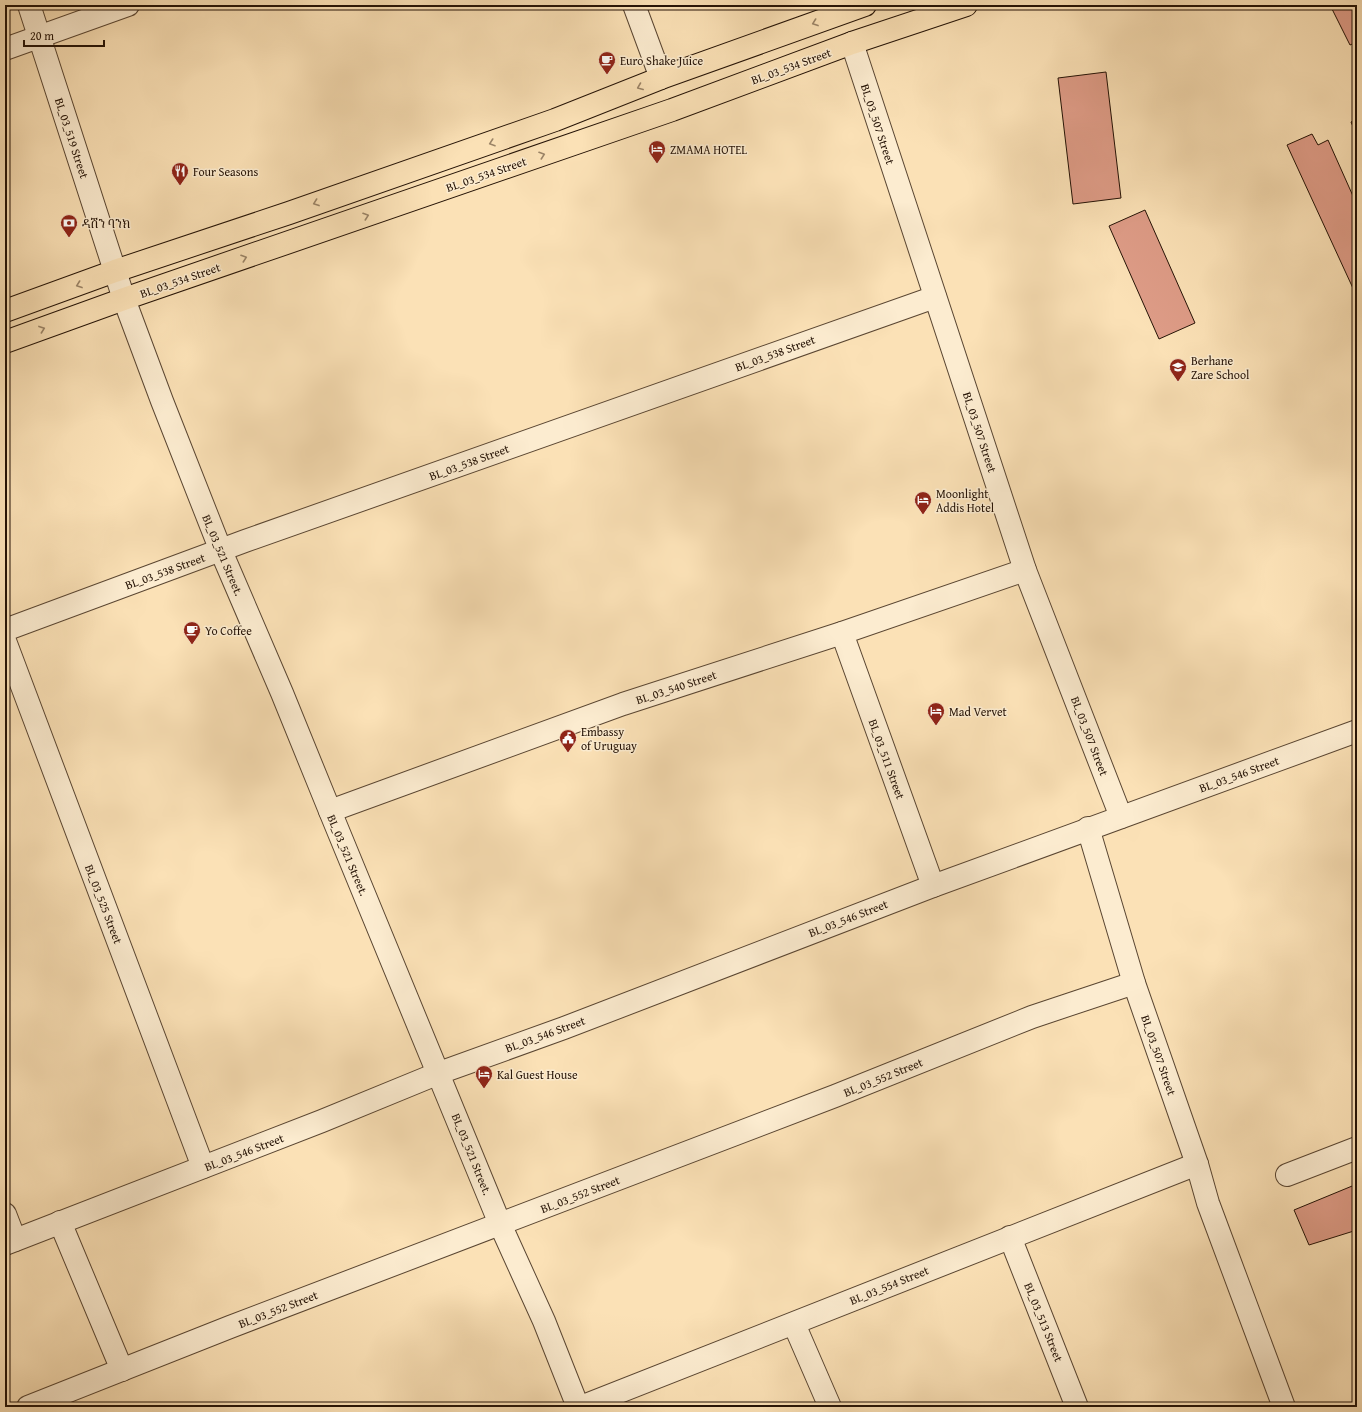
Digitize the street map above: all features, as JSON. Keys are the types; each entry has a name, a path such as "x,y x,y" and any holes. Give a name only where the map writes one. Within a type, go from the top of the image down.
{"main road":[{"path":"5,311 555,120 661,78 865,5"},
{"name":"BL_03_534 Street","path":"5,342 124,299 672,110 852,43 966,5"}],"street":[{"name":"BL_03_519 Street","path":"29,5 124,299"},
{"path":"5,49 128,5"},
{"path":"634,5 661,78"},
{"name":"BL_03_507 Street","path":"852,43 1025,570 1121,817"},
{"name":"BL_03_538 Street","path":"5,630 221,551 252,538 935,296"},
{"name":"BL_03_521 Street.","path":"124,299 221,551 282,693 500,1224 544,1321 578,1407"},
{"name":"BL_03_540 Street","path":"330,811 623,704 842,633 1025,570"},
{"name":"BL_03_511 Street","path":"842,633 933,886"},
{"name":"BL_03_525 Street","path":"5,641 203,1167"},
{"name":"BL_03_546 Street","path":"1121,817 1357,731"},
{"path":"1088,828 1121,817"},
{"name":"BL_03_507 Street","path":"1088,828 1134,983 1197,1164 1208,1203 1284,1407"},
{"name":"BL_03_546 Street","path":"10,1242 322,1121 439,1073 564,1028 1088,828"},
{"name":"BL_03_552 Street","path":"28,1407 76,1398 122,1370 230,1327 828,1099 1032,1017 1134,983"},
{"path":"1287,1175 1357,1148"},
{"name":"BL_03_554 Street","path":"581,1407 1197,1164"},
{"path":"5,1214 10,1242"},
{"path":"60,1222 122,1370"},
{"name":"BL_03_513 Street","path":"1010,1237 1077,1407"},
{"path":"794,1324 830,1407"}],"building":[{"path":"1335,5 1357,5 1357,42 1350,45 1331,7"},
{"path":"1106,72 1121,198 1073,204 1058,78"},
{"path":"1357,119 1357,136 1351,122"},
{"path":"1312,134 1318,145 1328,140 1357,205 1357,297 1287,145"},
{"path":"1145,210 1195,323 1159,339 1109,226"},
{"path":"1357,1184 1357,1230 1309,1245 1294,1210"}],"place":[{"name":"Euro Shake Juice","path":"607,75"},
{"name":"ZMAMA HOTEL","path":"657,164"},
{"name":"Four Seasons","path":"180,186"},
{"name":"ዳሽን ባንክ","path":"69,238"},
{"name":"Berhane Zare School","path":"1178,382"},
{"name":"Moonlight Addis Hotel","path":"923,515"},
{"name":"Yo Coffee","path":"192,645"},
{"name":"Mad Vervet","path":"936,726"},
{"name":"Embassy of Uruguay","path":"568,753"},
{"name":"Kal Guest House","path":"484,1089"}]}
